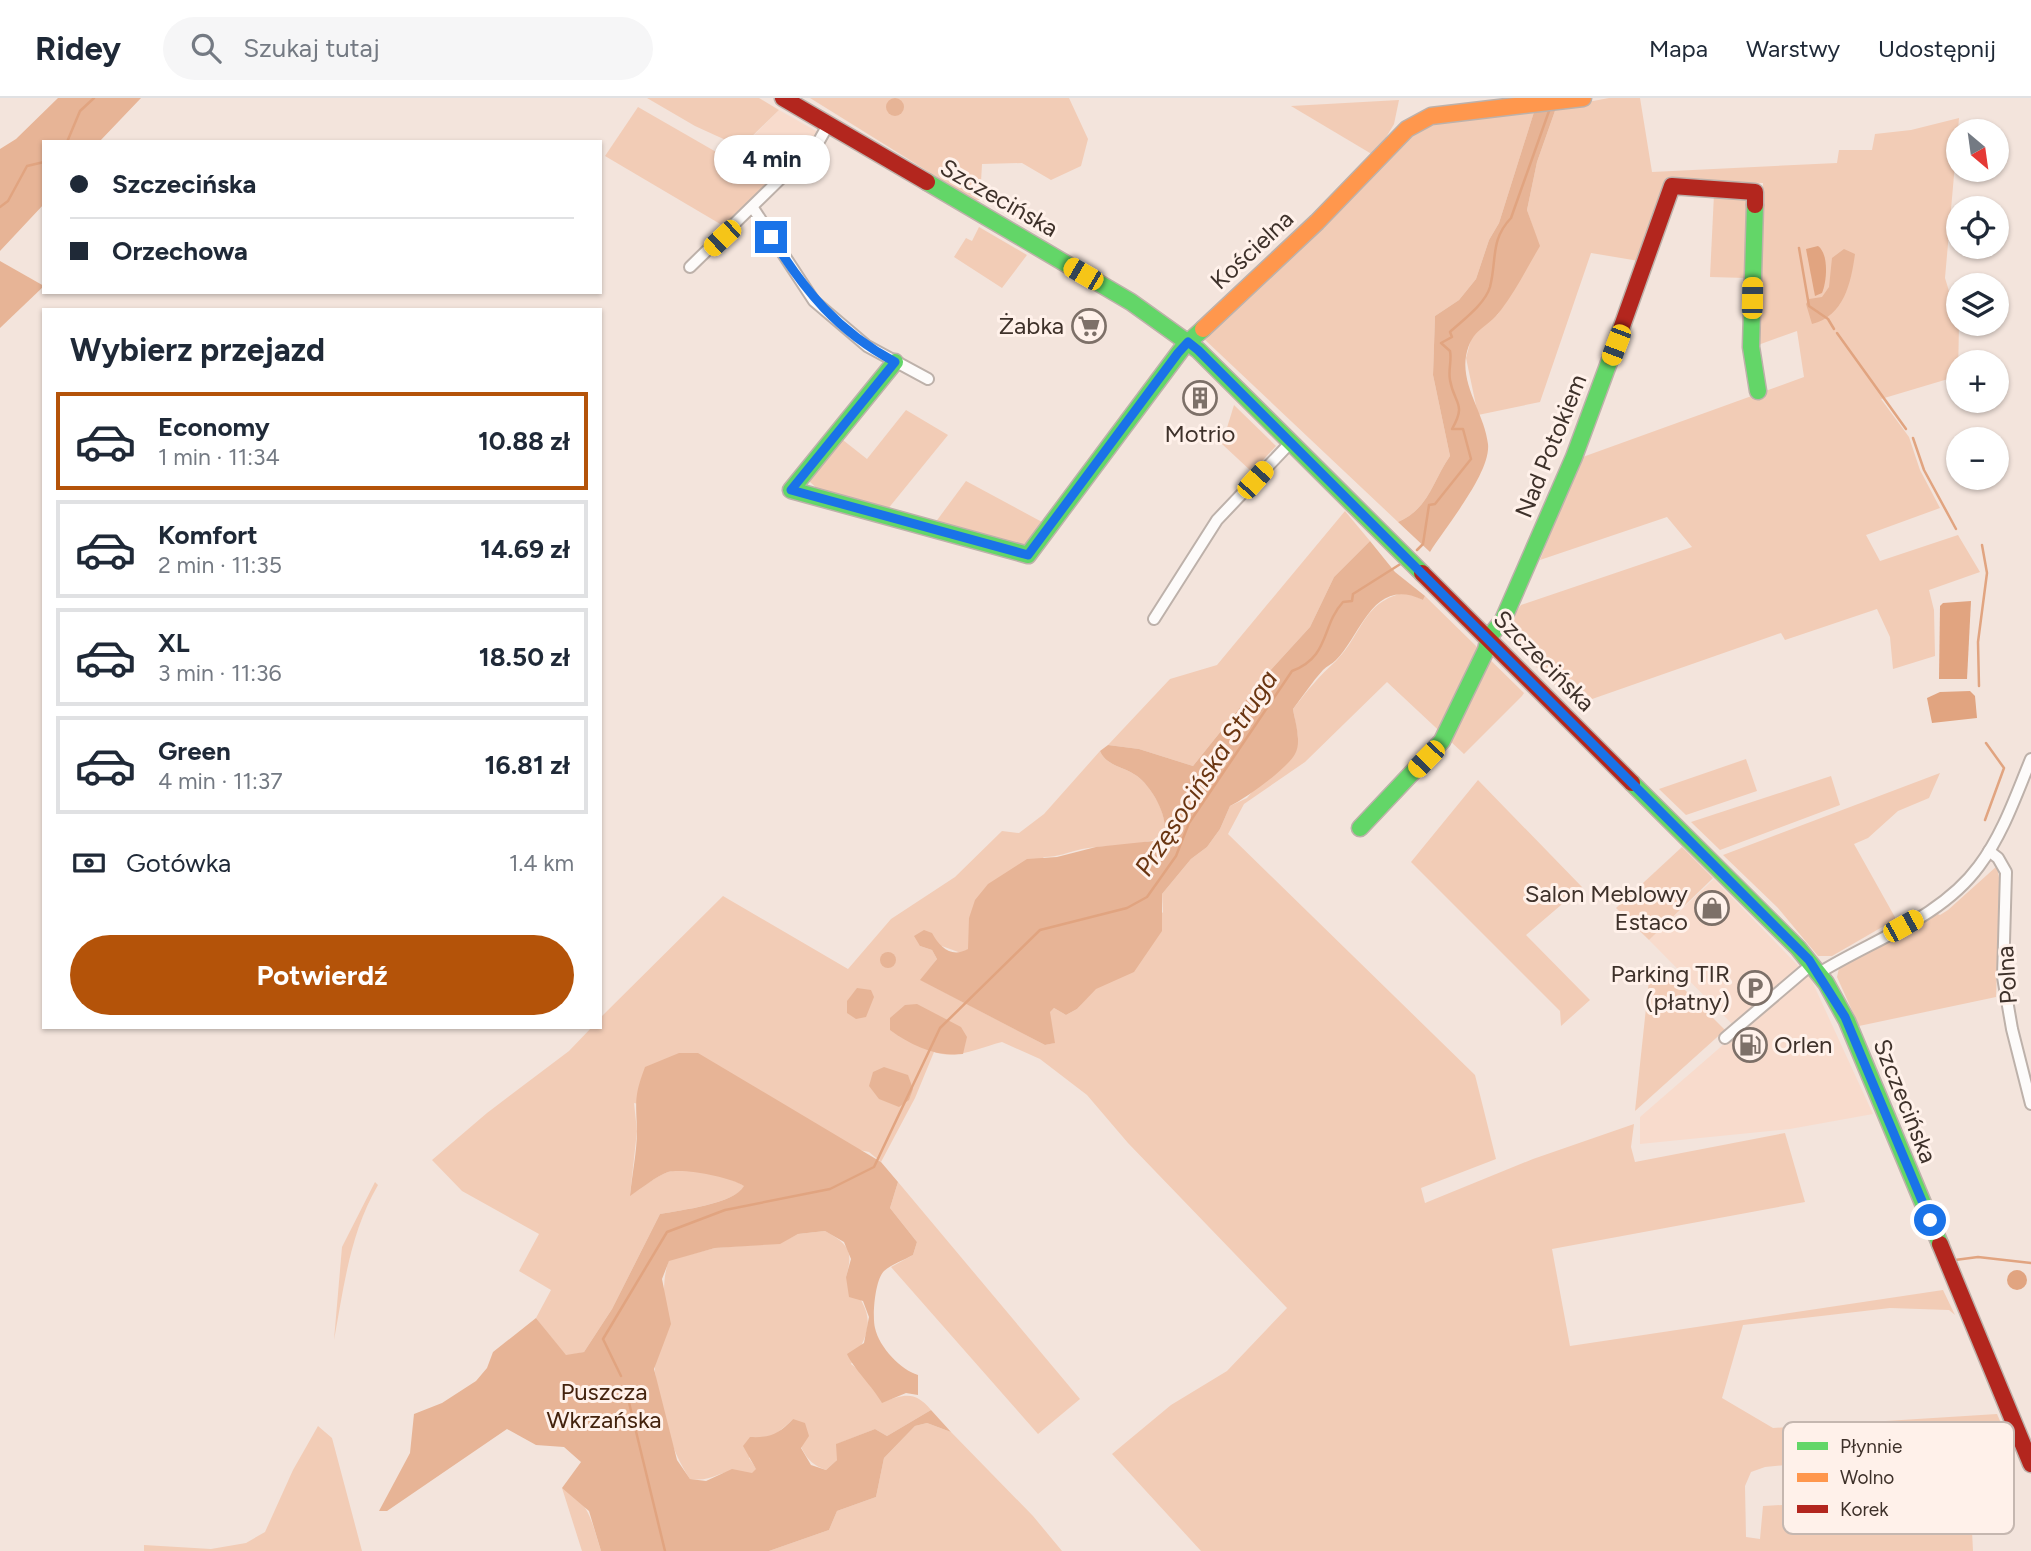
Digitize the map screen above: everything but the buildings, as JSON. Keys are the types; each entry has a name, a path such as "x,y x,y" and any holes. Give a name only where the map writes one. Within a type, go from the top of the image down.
{"street":[{"name":"Szczecińska","path":"783,98 1131,302 1188,342 1489,637 1815,968 1853,1034 2014,1422"},
{"name":"Kościelna","path":"895,362 791,490 1028,555 1188,342 1419,121 1474,110 1583,98"},
{"path":"690,267 819,141 828,125"},
{"name":"Nad Potokiem","path":"1360,828 1442,741 1486,650 1489,637 1503,620 1574,457 1653,245 1672,186 1755,192 1751,347 1758,391"},
{"path":"753,208 814,301 867,346 928,379"},
{"path":"1154,619 1217,520 1292,441"},
{"path":"1725,1038 1815,968 1934,907 1972,875 1989,851 2031,759"},
{"name":"Polna","path":"1989,851 1998,858 2006,872 2003,977 2012,1029 2031,1104"},
{"name":"Szczecińska","path":"2014,1423 2031,1464"}],"shaded area":[{"path":"647,98 759,98 779,110 741,147 695,126"},
{"path":"810,98 1069,98 1088,139 1081,166 1051,180 1022,163 982,164 980,200 974,200"},
{"path":"1609,98 1640,98 1652,172 1837,163 1839,150 1872,150 1875,134 1911,130 1946,121 1946,182 1953,182 1952,196 1946,196 1946,336 1959,336 1958,350 1946,350 1946,380 1881,399 1909,437 1920,470 1940,508 1866,535 1880,561 1958,535 1980,572 1929,590 1934,610 1935,656 1893,669 1890,637 1877,609 1785,640 1781,633 1575,705 1501,632 1521,605 1692,547 1667,517 1540,560 1580,458 1804,377 1797,331 1758,345 1763,183 1665,181 1639,261 1591,253 1540,402 1478,415 1466,358 1473,332 1498,314 1539,246 1527,210 1537,162 1556,108"},
{"path":"1399,100 1394,124 1375,156 1291,106"},
{"path":"638,107 772,184 727,228 605,156"},
{"path":"779,110 823,135 785,172 742,147"},
{"path":"1534,112 1499,223 1489,240 1476,279 1459,300 1435,316 1433,375 1450,456 1424,502 1398,522 1202,337 1420,128 1464,118"},
{"path":"1714,194 1750,200 1746,278 1710,277"},
{"path":"979,227 1027,255 1002,288 954,257 966,238 972,241"},
{"path":"1818,246 1824,255 1826,275 1822,293 1815,296 1806,249"},
{"path":"1234,405 1276,446 1252,472 1222,444"},
{"path":"906,410 948,435 887,510 820,491 800,473 834,433 867,459"},
{"path":"966,481 1042,522 1021,549 935,523"},
{"path":"1345,511 1370,541 1334,577 1310,627 1266,675 1193,766 1139,749 1108,745 1170,679 1217,665"},
{"path":"1407,592 1423,600 1425,596 1524,693 1522,696 1464,754 1387,682 1305,762 1244,804 1228,834 1475,1075 1496,1159 1421,1188 1425,1203 1533,1159 1634,1124 1631,1147 1635,1162 1785,1133 1805,1202 1552,1249 1570,1346 1943,1290 1955,1315 1949,1310 1890,1308 1743,1325 1722,1398 1773,1428 1783,1427 1783,1465 1751,1472 1745,1486 1746,1537 1760,1539 1763,1506 1783,1505 1783,1534 1972,1534 1973,1551 1201,1551 1112,1454 1171,1405 1227,1371 1287,1308 1128,1143 1087,1095 1040,1059 1002,1042 959,1054 934,1052 915,1098 881,1162 869,1152 634,1103 637,1131 630,1195 663,1174 677,1171 708,1173 745,1186 739,1192 718,1202 660,1214 612,1309 584,1352 566,1356 536,1318 551,1290 519,1271 539,1234 462,1191 432,1160 487,1113 569,1051 590,1029 602,1029 602,1016 723,896 848,969 891,919 955,877 1002,831 1019,833 1044,814 1100,751 1111,763 1137,776 1148,787 1162,811 1164,835 1145,842 1092,847 1044,857 969,918 969,949 961,953 939,945 920,946 932,950 937,959 921,980 1045,1045 1054,1043 1049,1012 1054,1008 1066,1015 1077,1009 1163,912 1162,894 1191,859 1207,847 1220,829 1230,806 1247,798 1298,737 1293,709 1345,651 1372,611 1392,596"},
{"path":"1971,601 1967,679 1939,679 1940,606 1943,603"},
{"path":"1970,691 1975,696 1977,718 1932,723 1927,698 1940,692"},
{"path":"1746,759 1757,791 1686,815 1659,789"},
{"path":"1940,773 1929,798 1898,811 1868,838 1854,844 1896,919 1832,956 1818,956 1778,908 1723,855"},
{"path":"1831,776 1840,805 1720,850 1691,822"},
{"path":"1478,780 1582,887 1526,935 1590,1000 1561,1026 1560,1011 1411,862"},
{"path":"1682,847 1713,878 1649,940 1616,908"},
{"path":"1997,866 2000,883 1996,997 1859,1026 1837,977 1839,968 1935,913 1940,915 1948,910"},
{"path":"1714,879 1811,979 1873,1114 1790,1129 1640,1144 1640,1117 1739,1031 1649,940"},
{"path":"1670,975 1725,1030 1635,1111 1649,980"},
{"path":"375,1182 378,1185 368,1203 349,1260 334,1340 342,1247"},
{"path":"898,1182 1080,1399 1038,1434 891,1267 913,1255 917,1242 890,1208"},
{"path":"825,1231 847,1249 849,1260 846,1277 861,1300 868,1319 864,1338 851,1364 864,1374 882,1402 909,1396 920,1400 931,1410 887,1436 875,1429 837,1444 837,1460 826,1470 812,1462 803,1450 793,1419 749,1458 757,1470 752,1474 732,1472 707,1479 690,1479 666,1428 655,1372 669,1260 715,1248 780,1243 798,1234"},
{"path":"2017,1270 2024,1273 2027,1280 2024,1287 2017,1290 2010,1287 2007,1280 2010,1273"},
{"path":"1997,1414 2000,1422 1869,1422"},
{"path":"927,1423 951,1432 1033,1516 1062,1551 769,1551 829,1530 837,1511 876,1497 884,1458 915,1426"},
{"path":"318,1426 332,1438 362,1551 144,1551 144,1545 211,1549 246,1543 265,1532 293,1470"},
{"path":"562,1488 579,1500 589,1514 601,1551 582,1551"}],"green space":[{"path":"58,98 141,98 101,140 42,140 42,206 0,251 0,149 16,139"},
{"path":"895,98 901,101 904,107 901,113 895,116 889,113 886,107 889,101"},
{"path":"1556,108 1537,162 1527,210 1540,246 1501,310 1472,339 1466,356 1467,378 1486,433 1487,456 1475,484 1430,552 1398,522 1424,502 1450,456 1433,375 1435,316 1459,300 1476,279 1489,240 1499,223 1534,112"},
{"path":"1844,249 1855,254 1844,297 1832,314 1812,324 1806,304 1809,299 1822,297 1829,287 1832,258"},
{"path":"0,261 42,285 42,288 0,328"},
{"path":"1370,541 1395,572 1425,596 1423,600 1406,595 1392,596 1380,602 1336,660 1315,679 1293,709 1298,738 1295,754 1265,783 1230,806 1220,829 1207,847 1191,859 1162,894 1162,931 1134,972 1096,989 1077,1009 1066,1015 1054,1008 1050,1012 1055,1043 1045,1045 920,980 937,959 932,950 920,946 914,936 924,930 932,933 947,950 962,952 968,949 969,918 975,900 988,884 1027,859 1057,857 1096,847 1153,841 1164,835 1162,811 1148,787 1137,776 1107,760 1100,751 1108,745 1139,749 1193,766 1266,675 1310,627 1334,577"},
{"path":"888,952 896,960 888,968 880,960"},
{"path":"857,988 871,990 874,997 866,1017 856,1019 847,1013 847,1001"},
{"path":"917,1004 961,1027 967,1037 963,1054 943,1054 925,1049 890,1030 890,1018 905,1005"},
{"name":"Puszcza Wkrzańska","path":"679,1053 698,1053 881,1162 898,1182 890,1208 917,1242 913,1255 891,1266 881,1276 876,1290 874,1315 877,1335 886,1350 905,1368 918,1375 918,1395 906,1393 882,1403 847,1354 864,1343 869,1317 863,1301 849,1297 846,1277 851,1259 844,1242 825,1231 798,1234 780,1244 715,1248 669,1261 662,1279 671,1324 654,1369 677,1460 690,1479 706,1481 732,1469 752,1473 756,1469 743,1446 750,1437 774,1434 793,1419 805,1423 809,1436 801,1448 811,1465 826,1470 837,1460 836,1444 875,1429 887,1436 931,1410 951,1432 927,1423 915,1426 884,1458 876,1497 837,1511 829,1530 769,1551 601,1551 589,1511 562,1488 581,1462 564,1447 536,1445 507,1429 387,1511 379,1511 410,1453 414,1414 442,1403 476,1381 487,1368 493,1352 536,1318 566,1355 584,1352 612,1309 660,1214 719,1202 744,1186 695,1172 675,1171 659,1176 630,1196 637,1138 636,1098 641,1077 645,1067"},
{"path":"884,1067 908,1075 913,1089 909,1100 899,1107 879,1099 869,1086 873,1072"}],"waterway":[{"path":"68,140 80,111 94,98"},
{"name":"Przęsocińska Struga","path":"1417,550 1423,544 1429,505 1435,504 1471,459 1463,429 1452,429 1459,408 1450,380 1450,351 1441,343 1452,337 1450,332 1483,300 1490,287 1497,242 1511,218 1549,111"},
{"path":"0,207 8,201 27,166 42,162"},
{"path":"1799,248 1809,306 1828,319 1834,329"},
{"path":"1837,333 1906,429"},
{"path":"1913,438 1924,470 1956,529"},
{"path":"1979,686 1978,642 1987,573 1982,545"},
{"name":"Przęsocińska Struga","path":"621,1376 603,1339 667,1232 725,1210 830,1189 874,1167 940,1028 1040,930 1127,908 1147,897 1176,856 1189,823 1292,671 1313,658 1319,649 1336,611 1343,602 1352,601 1353,594 1402,563"},
{"path":"1985,820 2004,768 1986,743"},
{"path":"1955,1260 1978,1257 2031,1263"},
{"name":"Przęsocińska Struga","path":"625,1386 665,1551"}],"traffic: fast":[{"path":"927,182 1131,302 1198,350 1422,573"},
{"path":"1755,205 1751,347 1758,391"},
{"path":"895,362 791,490 1028,555 1184,346 1203,329"},
{"path":"1360,828 1442,741 1486,650 1489,637 1503,620 1574,457 1611,357"},
{"path":"1632,783 1798,948 1826,983 1847,1021 1940,1244"}],"traffic: slow":[{"path":"1203,329 1317,222 1407,129 1431,116 1583,98"}],"traffic: jam":[{"path":"783,98 927,182"},
{"path":"1611,357 1672,186 1755,192 1755,205"},
{"path":"1422,573 1632,783"},
{"path":"1940,1244 2014,1422"},
{"path":"2014,1423 2031,1464"}],"place":[{"name":"Żabka","path":"1089,326"},
{"name":"Motrio","path":"1200,398"},
{"name":"Salon Meblowy Estaco","path":"1712,908"},
{"name":"Parking TIR (płatny)","path":"1755,988"},
{"name":"Orlen","path":"1750,1045"}],"route":[{"path":"771,237 814,301 867,346 895,362 791,490 1028,555 1178,353 1188,342 1198,350 1554,702 1809,960 1829,988 1853,1034 1930,1220"}]}
